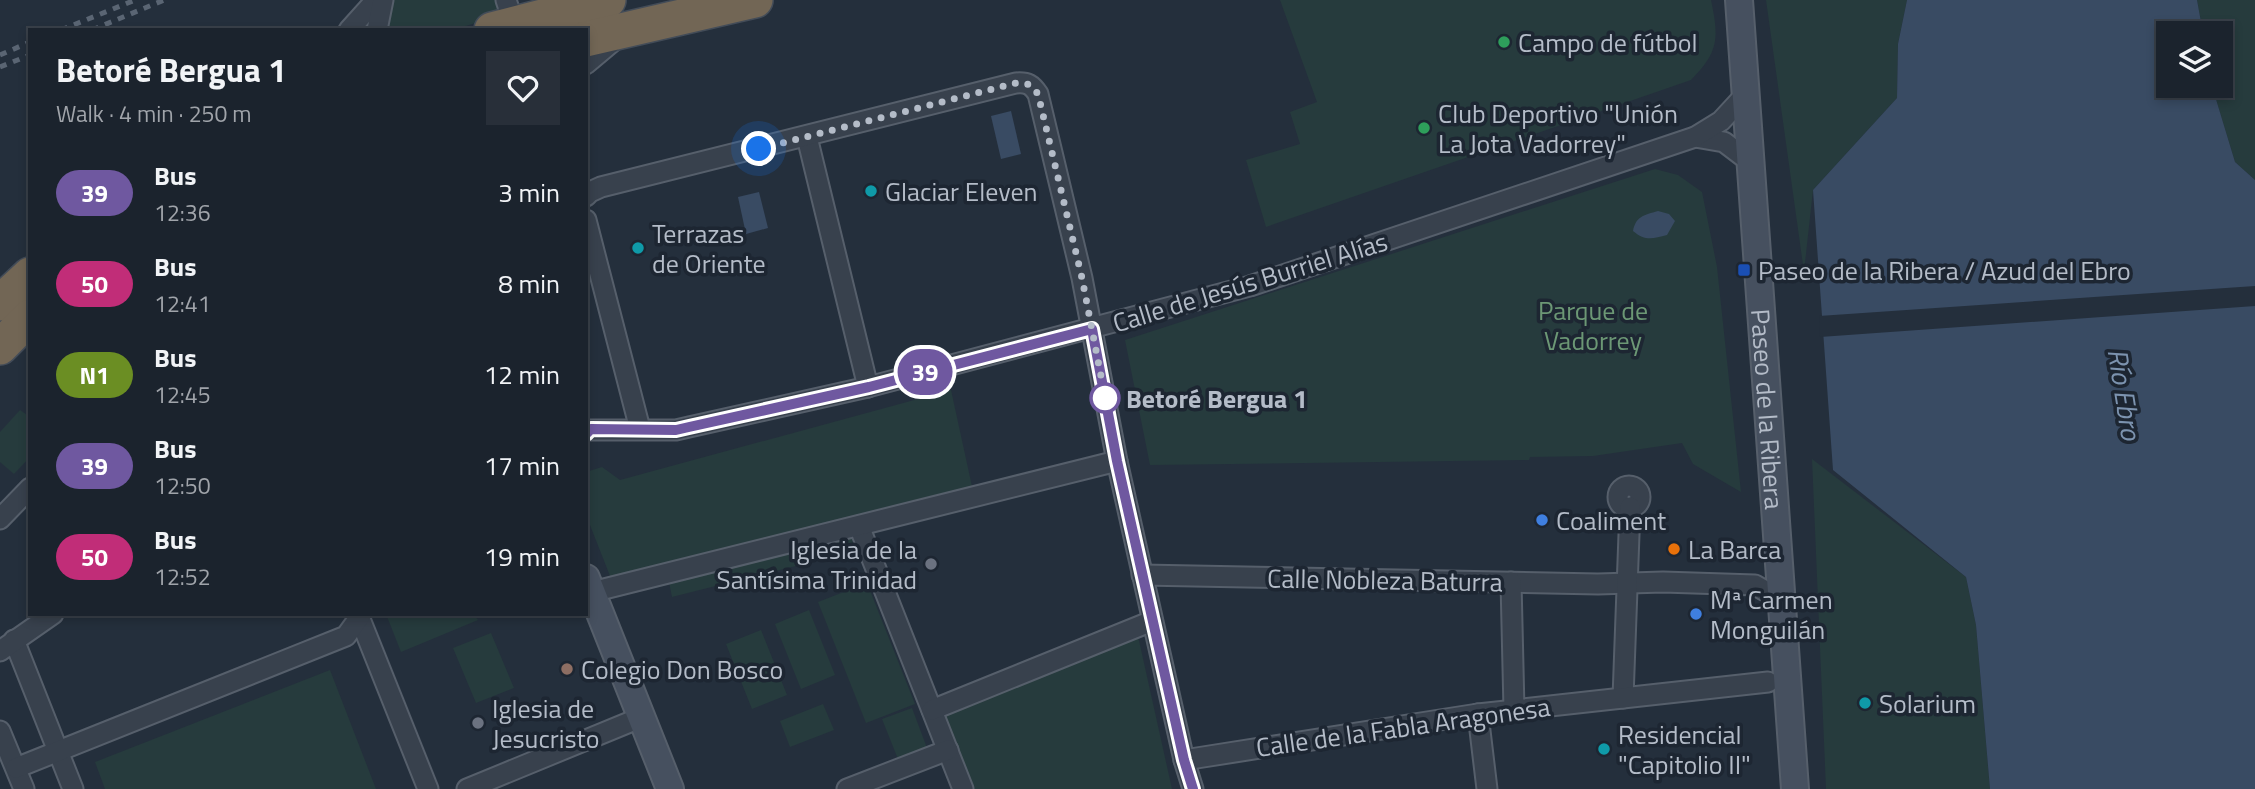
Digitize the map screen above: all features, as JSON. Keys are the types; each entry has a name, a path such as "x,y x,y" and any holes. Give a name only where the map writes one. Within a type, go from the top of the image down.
{"highway":[{"path":"507,21 608,0"},
{"path":"588,39 755,0"},
{"path":"0,303 28,277"},
{"path":"0,347 28,319"}],"main road":[{"path":"1730,0 1741,29"},
{"name":"Paseo de la Ribera","path":"1739,0 1795,789"},
{"path":"589,585 670,789"}],"street":[{"path":"351,28 376,0"},
{"path":"377,28 383,0"},
{"path":"588,62 629,29"},
{"path":"588,194 1026,82 1032,86 1038,94 1092,329 1152,621 1193,789"},
{"name":"Calle de Jesús Burriel Alías","path":"588,430 676,430 869,387 1250,286 1695,137 1721,121 1746,94"},
{"path":"807,137 869,387"},
{"path":"1695,137 1724,142 1749,161"},
{"path":"588,228 640,429"},
{"path":"589,585 859,526 1117,461"},
{"path":"0,519 28,490"},
{"path":"1623,698 1630,507"},
{"path":"859,526 963,789"},
{"path":"1755,585 1779,568"},
{"name":"Calle Nobleza Baturra","path":"1142,575 1755,585 1781,600"},
{"path":"1511,582 1514,710"},
{"path":"49,616 7,646 73,789"},
{"path":"16,768 346,636 358,616"},
{"path":"358,616 428,789"},
{"path":"932,710 1152,621"},
{"name":"Calle de la Fabla Aragonesa","path":"1184,760 1478,713 1768,681"},
{"path":"1478,713 1487,789"},
{"path":"467,789 642,716"},
{"path":"0,731 24,789"},
{"path":"847,789 948,750"}],"green space":[{"path":"394,0 496,0 503,15 459,28 388,28 388,17"},
{"name":"Club Deportivo \"Unión La Jota Vadorrey\"","path":"1280,0 1711,0 1716,35 1707,61 1691,80 1266,227 1246,160 1300,144 1290,112 1317,102"},
{"path":"1766,0 1907,0 1898,44 1897,98 1813,190 1804,272"},
{"path":"2197,0 2255,0 2255,180 2235,162 2216,98 2233,98 2233,21 2201,21"},
{"name":"Parque de Vadorrey","path":"1655,169 1678,175 1702,192 1717,267 1741,492 1693,464 1682,443 1593,456 1530,457 1529,460 1150,465 1125,340"},
{"path":"951,390 973,491 612,581 588,520 588,471 602,467 620,480"},
{"path":"20,410 28,416 28,459 14,474 0,462 0,432"},
{"path":"1812,459 1966,577 1976,625 1990,789 1826,789"},
{"path":"851,536 855,551 672,597 669,582"},
{"path":"867,583 915,704 866,723 818,602"},
{"path":"809,610 835,675 801,689 775,624"},
{"path":"387,616 475,616 478,620 401,652"},
{"path":"761,630 787,695 752,709 726,644"},
{"path":"491,633 514,688 476,703 453,648"},
{"path":"1138,636 1172,789 971,789 942,714"},
{"path":"330,670 376,789 105,789 95,762"},
{"path":"823,704 834,730 790,747 780,721"},
{"path":"912,708 927,748 898,759 882,719"}],"water":[{"name":"Río Ebro","path":"1907,0 2197,0 2201,21 2156,21 2156,98 2216,98 2235,162 2255,180 2255,789 1990,789 1976,625 1966,577 1833,470 1813,190 1897,98 1898,44"},
{"path":"1011,111 1021,154 1001,159 991,116"},
{"path":"759,192 768,228 746,234 738,197"},
{"path":"1658,211 1669,214 1675,221 1667,235 1649,238 1633,231 1639,219"}],"pier":[{"path":"2255,286 2255,306 1820,337 1819,316"}],"railway":[{"path":"66,28 135,0"},
{"path":"97,28 164,0"},
{"path":"0,55 28,43"},
{"path":"0,67 28,56"}],"bus line":[{"name":"39","path":"588,432 591,429 676,430 869,387 1092,329 1130,524 1193,789"}],"place":[{"name":"Campo de fútbol","path":"1504,42"},
{"name":"Club Deportivo \"Unión La Jota Vadorrey\"","path":"1424,128"},
{"name":"Glaciar Eleven","path":"871,191"},
{"name":"Terrazas de Oriente","path":"638,248"},
{"name":"Paseo de la Ribera / Azud del Ebro","path":"1744,270"},
{"name":"Betoré Bergua 1","path":"1105,398"},
{"name":"Coaliment","path":"1542,520"},
{"name":"La Barca","path":"1674,549"},
{"name":"Iglesia de la Santísima Trinidad","path":"931,564"},
{"name":"Mª Carmen Monguilán","path":"1696,614"},
{"name":"Colegio Don Bosco","path":"567,669"},
{"name":"Solarium","path":"1865,703"},
{"name":"Iglesia de Jesucristo","path":"478,723"},
{"name":"Residencial \"Capitolio II\"","path":"1604,749"}],"route":[{"path":"759,149 1016,83 1026,82 1032,86 1038,94 1082,278 1106,402 1105,398"}]}
